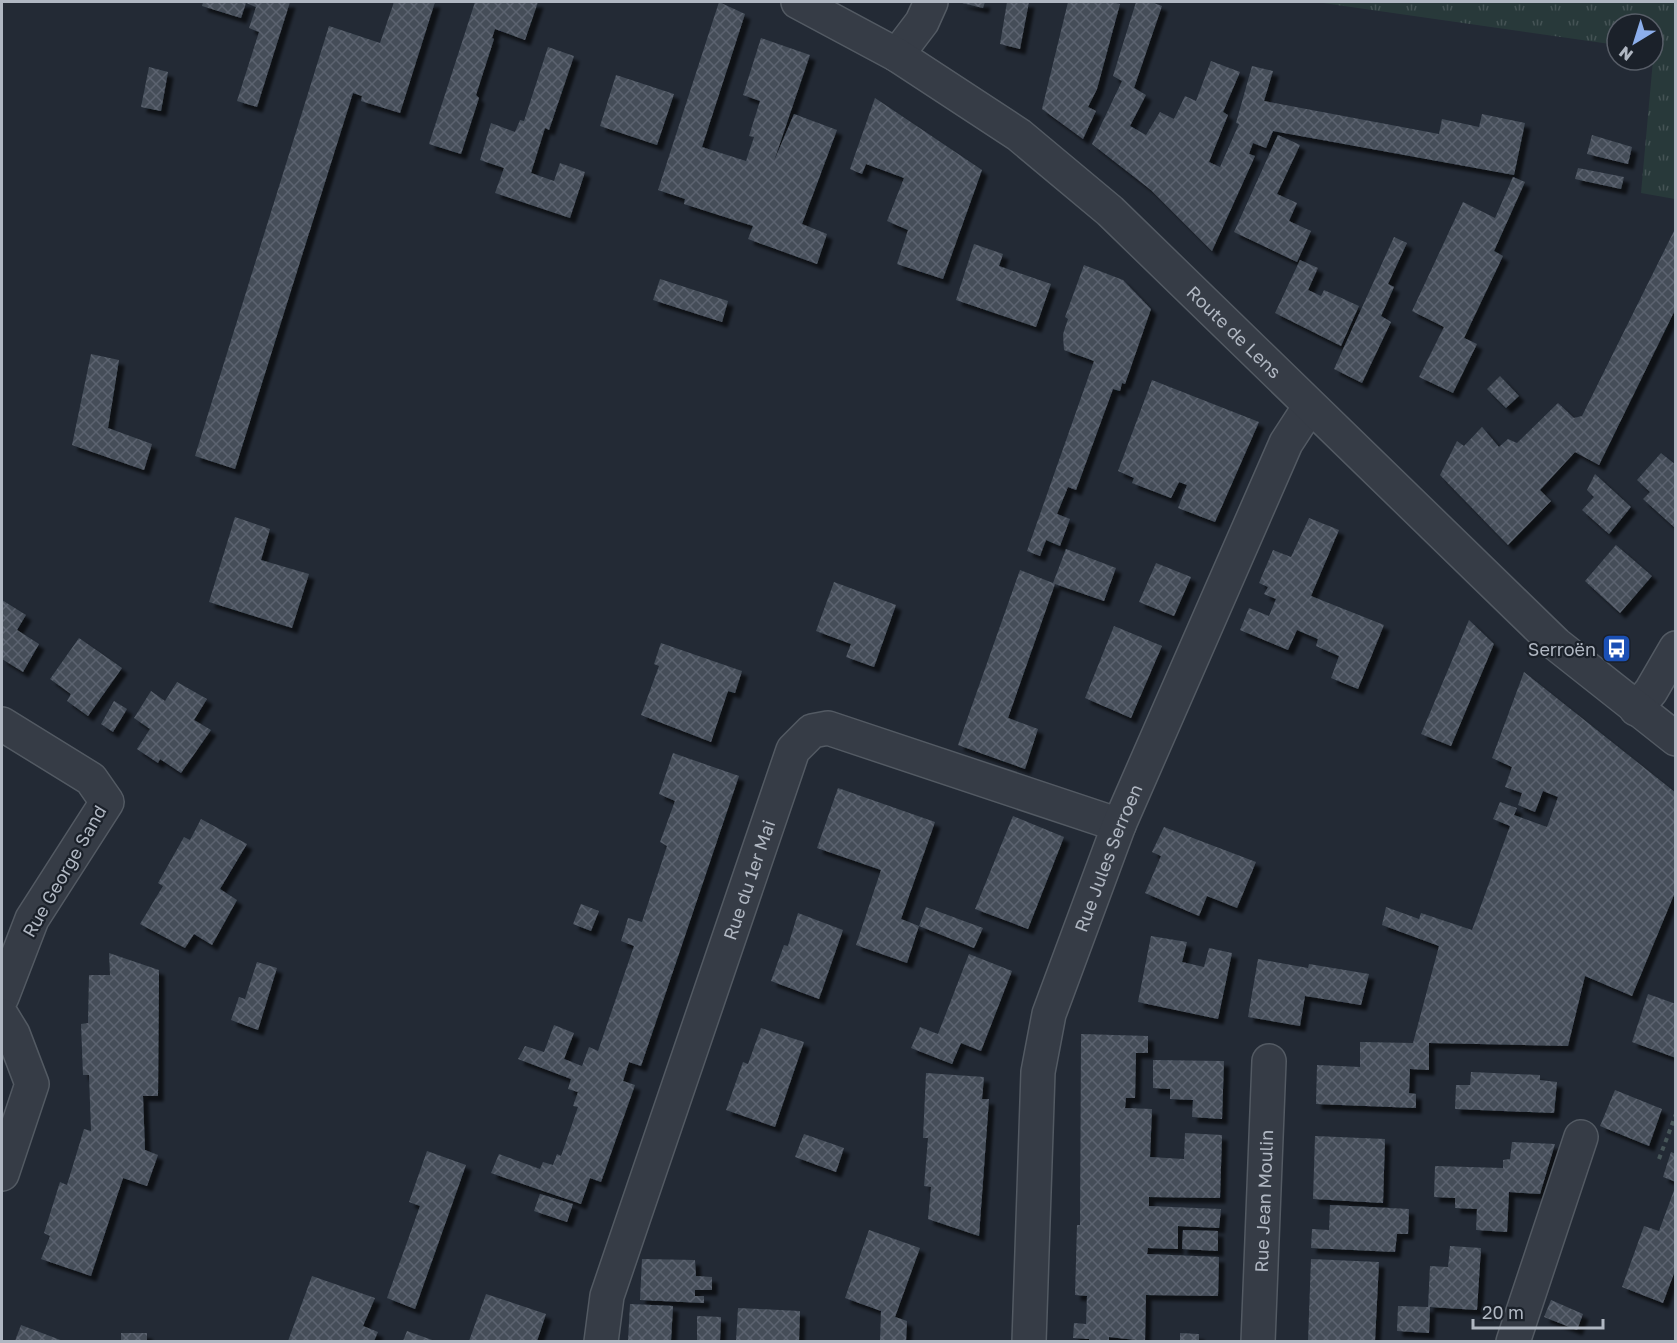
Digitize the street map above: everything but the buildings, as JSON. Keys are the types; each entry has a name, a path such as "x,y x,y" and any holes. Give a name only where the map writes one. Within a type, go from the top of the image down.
{"street":[{"name":"Route de Lens","path":"798,2 897,55 1019,135 1110,211 1220,315 1310,406 1556,644 1676,739"},
{"path":"897,55 922,22 931,2"},
{"name":"Rue Jules Serroen","path":"1029,1341 1038,1072 1052,1004 1119,825 1286,443 1310,406"},
{"path":"1636,709 1651,691 1676,648"},
{"name":"Rue George Sand","path":"2,724 91,779 107,802 32,919 2,997"},
{"name":"Rue du 1er Mai","path":"601,1341 607,1296 793,750 812,731 828,728 1119,825"},
{"path":"2,1016 13,1034 32,1084 2,1174"},
{"name":"Rue Jean Moulin","path":"1258,1341 1269,1061"},
{"path":"1513,1341 1581,1137"}],"path":[{"path":"1659,1159 1676,1114"}],"green space":[{"path":"1316,2 1675,2 1675,199 1641,193 1652,72 1665,72 1665,12 1605,12 1605,43"}],"place":[{"name":"Serroën","path":"1617,649"}]}
